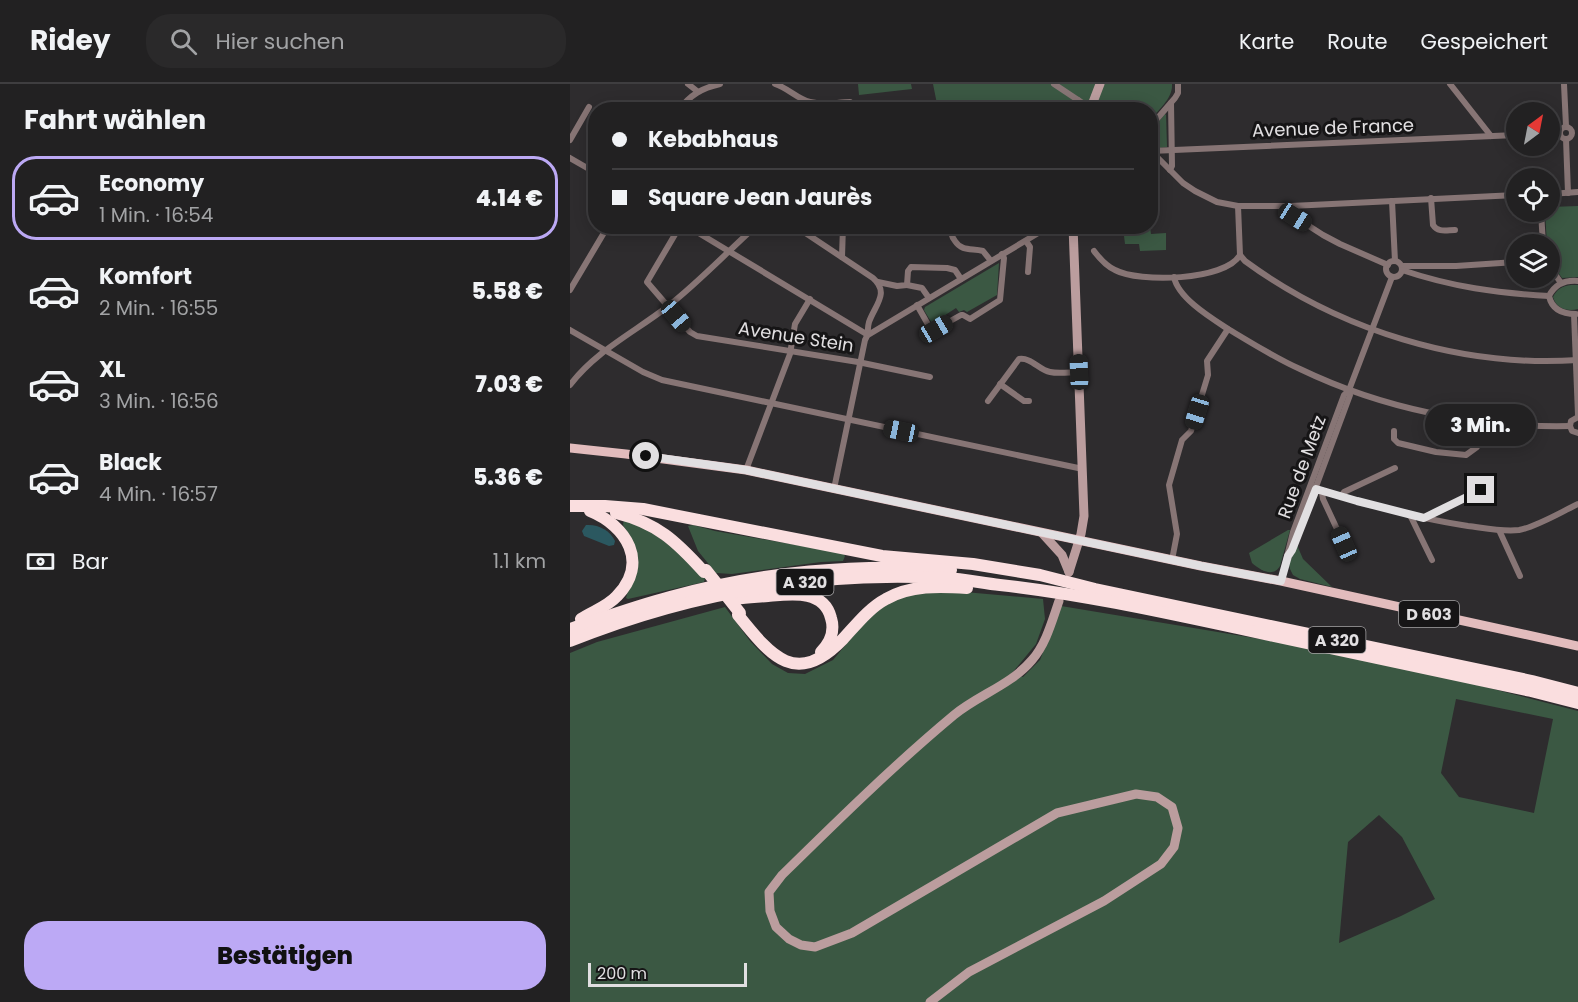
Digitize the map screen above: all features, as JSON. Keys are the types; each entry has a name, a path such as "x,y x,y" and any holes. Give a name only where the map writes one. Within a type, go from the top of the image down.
{"highway":[{"path":"570,506 643,509 882,556 973,564 1040,575 1095,589"},
{"path":"612,507 665,529 686,548 757,638 770,651 790,662 802,664 820,659 868,612 901,592 933,587 1048,591"},
{"path":"570,628 615,598 624,588 630,576 632,562 630,548 622,533 605,518 590,511"},
{"path":"570,512 615,512 636,518 663,532 705,571"},
{"name":"A 320","path":"570,628 686,593 749,580 827,570 886,568 949,570 1048,581 1095,589 1578,693"},
{"name":"A 320","path":"570,641 657,610 751,589 840,579 947,578 1048,591 1143,608 1578,703"},
{"path":"657,610 675,610 744,598 795,593 810,596 821,602 829,612 832,620 831,638 818,655 802,660 790,659 772,649 739,614"}],"main road":[{"path":"1094,102 1100,84"},
{"path":"1042,533 1062,555 1069,572 1084,516 1073,234"},
{"name":"D 603","path":"572,448 626,453 746,470 1281,581 1578,646"},
{"path":"930,1002 969,972 1104,901 1161,864 1174,848 1179,828 1172,807 1157,797 1136,794 1057,813 852,933 815,947 801,945 789,939 777,927 770,911 769,892 782,875 932,733 963,707 1013,677 1033,659 1042,644 1059,601"}],"street":[{"path":"688,84 697,91"},
{"path":"685,102 697,91 720,84"},
{"path":"775,84 785,87 809,102"},
{"path":"1054,84 1081,102"},
{"path":"1158,118 1178,93 1180,84"},
{"path":"1450,84 1491,136"},
{"path":"1564,84 1566,126"},
{"path":"839,102 850,102"},
{"path":"1170,170 1172,166 1171,103"},
{"path":"570,140 588,109"},
{"path":"1566,126 1575,132 1566,139"},
{"path":"1560,131 1566,126"},
{"name":"Avenue de France","path":"1158,151 1506,135"},
{"path":"1560,135 1566,139"},
{"path":"1566,139 1568,193"},
{"path":"570,158 588,168"},
{"path":"1158,158 1183,183 1207,198 1238,206 1291,206 1506,195"},
{"path":"1560,193 1578,192"},
{"path":"1431,198 1435,229 1455,230"},
{"path":"1388,265 1387,272 1392,277 1399,276 1400,266 1392,201"},
{"path":"1094,251 1115,271 1124,274 1149,278 1192,276 1216,271 1237,260 1240,252 1238,206"},
{"path":"1291,206 1295,217 1323,235 1388,265"},
{"path":"570,290 603,234"},
{"name":"Avenue Stein","path":"675,234 647,282 685,327 697,336 930,377"},
{"path":"700,234 868,335"},
{"path":"570,385 583,369 605,350 668,306 747,234"},
{"path":"807,234 878,282 922,288 929,298"},
{"path":"842,257 843,234"},
{"path":"951,234 958,246 963,249 983,251 991,261"},
{"path":"868,335 1038,234"},
{"path":"1026,241 1030,247 1028,272"},
{"path":"1240,252 1245,261 1257,270 1303,298 1373,329 1428,346 1477,356 1528,361 1577,360"},
{"path":"917,305 930,328 936,329 961,315 970,319 1000,300 1004,258 1002,254"},
{"path":"1388,265 1391,262 1436,280 1477,290 1550,296"},
{"path":"1400,266 1506,263"},
{"path":"907,285 908,271 911,267 947,268 954,270 962,279"},
{"path":"1174,277 1186,298 1228,329 1279,359 1349,390 1424,411 1481,421 1570,426"},
{"name":"Rue de Metz","path":"1281,581 1292,538 1308,500 1316,489 1344,395 1349,390 1392,277"},
{"path":"1578,281 1561,283 1550,296 1552,305 1556,309 1564,313 1576,314 1578,416 1573,419 1570,426 1572,431 1578,433"},
{"path":"834,489 869,322 881,294 878,282"},
{"path":"746,470 790,351 795,324 810,299"},
{"path":"1172,560 1177,534 1169,485 1182,440 1191,431 1208,375 1207,361 1228,329"},
{"path":"570,330 643,372 662,380 1083,469"},
{"path":"988,401 1018,360 1023,358 1050,372 1079,372"},
{"path":"1000,384 1024,401 1029,401"},
{"path":"1394,431 1394,439 1398,443 1436,452 1467,455 1477,447 1481,421"},
{"path":"1341,496 1344,492 1395,468"},
{"path":"1316,489 1410,515 1500,530 1529,527 1578,504"},
{"path":"1316,489 1322,493 1344,544"},
{"path":"1424,518 1481,490"},
{"path":"1410,515 1432,560"},
{"path":"1500,530 1520,576"}],"green space":[{"path":"858,84 911,84 912,89 859,95"},
{"path":"933,84 1172,84 1168,99 1158,111 1158,102 937,102"},
{"path":"1165,114 1167,147 1158,148 1158,122"},
{"path":"1578,206 1578,277 1562,278 1560,275 1560,234 1546,234 1546,222 1560,222 1560,207"},
{"path":"1166,233 1166,250 1140,251 1139,244 1125,244 1124,236 1109,235"},
{"path":"999,263 997,295 967,312 964,310 959,312 956,308 936,321 938,325 933,325 924,310 925,307"},
{"path":"1578,285 1578,309 1562,308 1553,297 1560,288"},
{"path":"624,519 643,525 696,566 705,578 704,582 626,598 634,569 635,553 623,525"},
{"path":"693,525 715,531 843,553 845,556 843,561 732,574 716,573 698,551 688,526"},
{"path":"1290,530 1277,570 1266,572 1252,563 1249,553"},
{"path":"1297,545 1303,559 1332,587 1293,575 1289,564"},
{"path":"942,590 1043,599 1045,619 1036,644 1012,673 1023,677 1040,660 1061,606 1344,653 1578,711 1578,1002 570,1002 570,653 597,642 725,607 750,641 772,664 788,673 805,674 833,660 878,606 909,593","holes":["1456,699 1553,719 1534,813 1459,797 1441,773","1379,815 1402,837 1435,899 1339,943 1348,842"]}],"water":[{"path":"586,525 603,528 613,537 614,545 609,546 584,536 582,531"}],"route":[{"path":"646,456 746,470 1281,581 1288,556 1316,489 1424,518 1481,490"}]}
